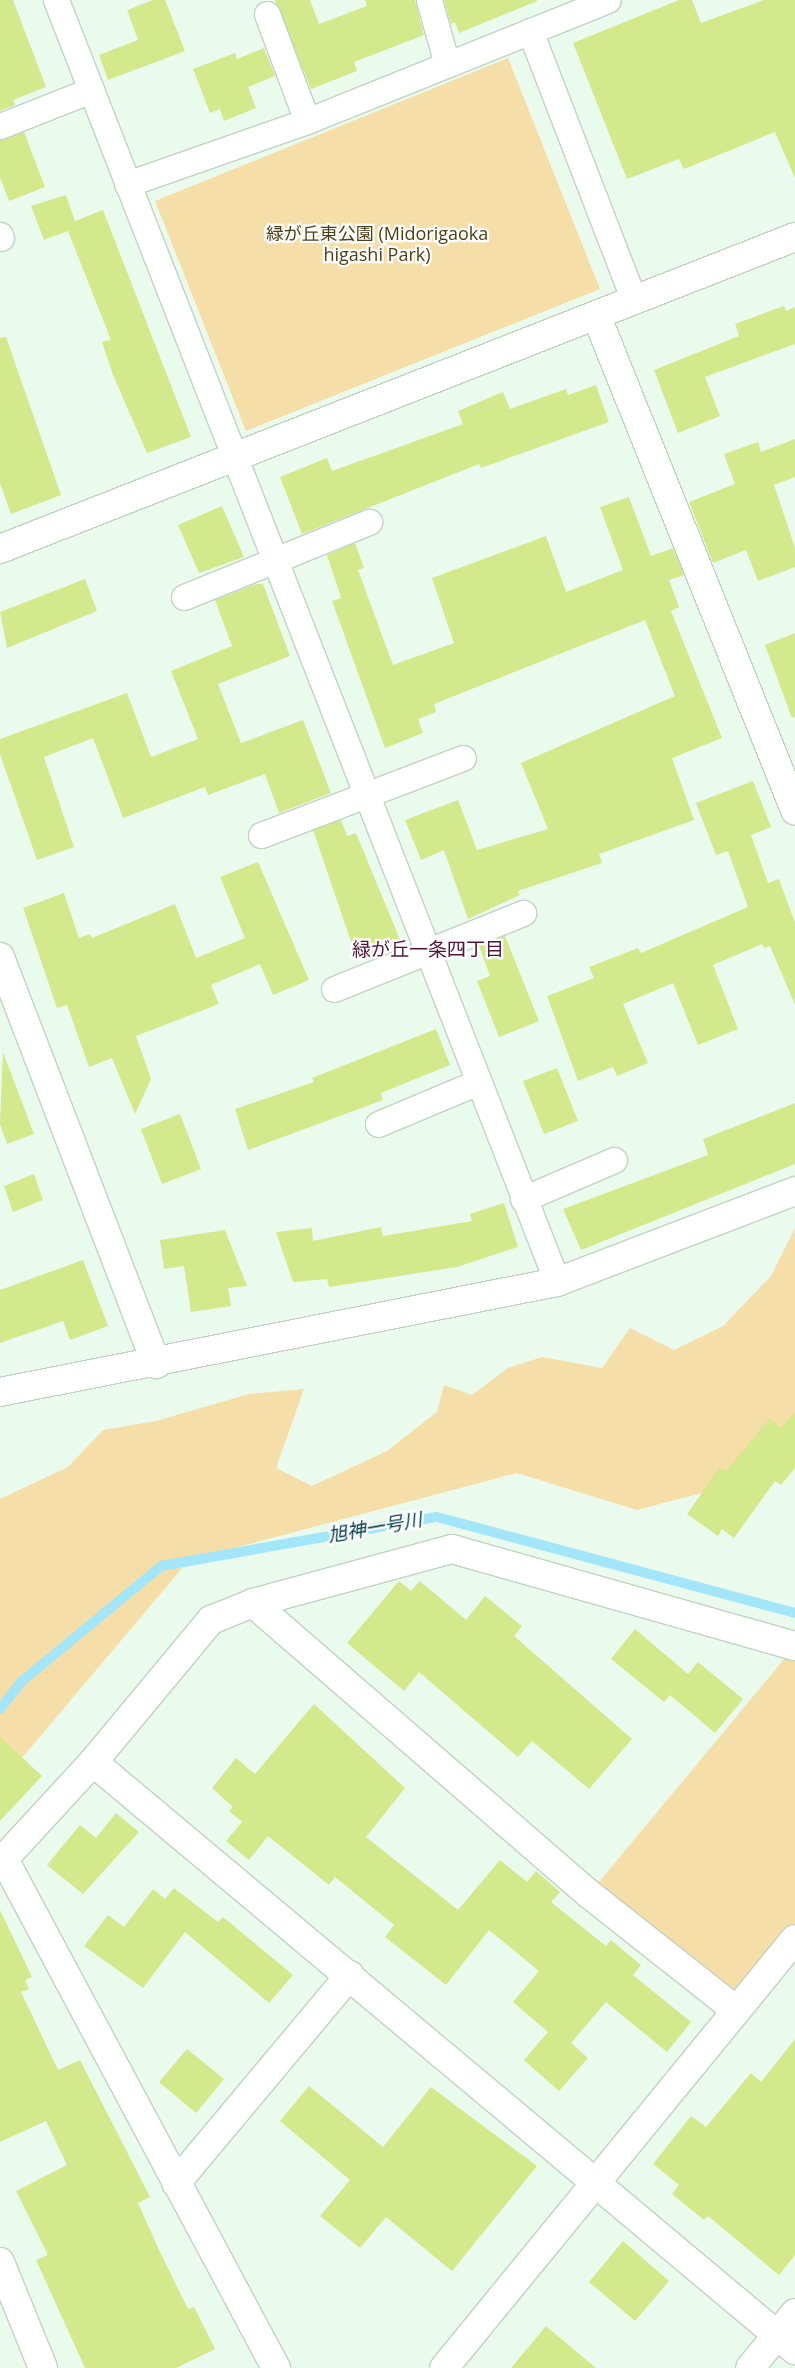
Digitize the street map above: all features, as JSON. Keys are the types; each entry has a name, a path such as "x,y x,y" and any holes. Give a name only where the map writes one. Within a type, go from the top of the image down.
{"street":[{"path":"56,0 557,1282"},
{"path":"429,0 446,61"},
{"path":"127,184 307,121 446,61 530,32 608,0"},
{"path":"267,14 307,121"},
{"path":"530,32 634,300"},
{"path":"0,126 90,90"},
{"path":"0,549 795,237"},
{"path":"596,315 795,810"},
{"path":"184,597 369,522"},
{"path":"261,835 463,758"},
{"path":"334,989 523,913"},
{"path":"0,957 156,1364"},
{"path":"378,1124 478,1082"},
{"path":"523,1199 614,1160"},
{"path":"0,1392 156,1364 557,1282 795,1191"},
{"path":"276,2368 2,1862 93,1762 211,1620 253,1603 452,1549 795,1646"},
{"path":"253,1603 589,1894 736,2010"},
{"path":"93,1762 350,1975 786,2342"},
{"path":"444,2368 594,2181 795,1940"},
{"path":"176,2183 350,1975"},
{"path":"0,2262 43,2368"},
{"path":"750,2368 786,2342 795,2313"}],"green space":[{"name":"緑が丘東公園 (Midorigaoka higashi Park)","path":"508,58 600,289 246,431 155,201"},
{"path":"795,1228 795,1442 728,1486 637,1510 517,1473 189,1560 0,1784 0,1499 68,1467 103,1430 156,1421 249,1394 304,1389 276,1468 312,1486 387,1451 437,1412 444,1385 472,1395 508,1368 542,1357 602,1368 630,1328 674,1350 723,1326 771,1276"},
{"path":"795,1646 795,1939 736,2010 589,1894"}],"building":[{"path":"0,0 13,0 46,87 13,100 15,105 0,111"},
{"path":"153,0 165,0 185,51 108,80 99,55 138,40 127,10"},
{"path":"275,0 310,0 319,24 367,6 365,0 415,0 424,35 354,62 357,71 311,89"},
{"path":"444,0 537,1 459,33 455,22 451,24"},
{"path":"679,0 692,0 701,23 764,0 795,0 795,178 775,132 684,169 679,159 627,179 573,43"},
{"path":"264,48 275,76 248,87 256,108 224,121 220,109 210,113 193,69 235,53 237,59"},
{"path":"24,132 45,187 9,201 0,177 0,140"},
{"path":"66,195 75,221 103,210 191,437 147,453 113,375 102,342 111,340 68,231 44,240 31,206"},
{"path":"784,306 786,311 795,307 795,344 705,377 720,416 678,433 654,370 739,336 735,324"},
{"path":"6,337 61,495 11,514 0,483 0,338"},
{"path":"596,385 609,422 481,468 479,464 302,534 280,477 327,458 332,471 463,424 458,411 503,392 510,409 566,389 568,395"},
{"path":"795,439 795,477 774,485 795,548 795,567 758,581 746,550 713,563 689,502 735,484 724,454 758,442 761,452"},
{"path":"629,497 651,556 673,548 684,575 669,580 679,607 671,611 722,738 672,758 694,820 599,854 602,863 518,891 520,895 468,919 444,850 421,860 405,820 458,800 477,850 548,829 521,763 675,696 645,620 434,704 436,712 418,719 423,733 385,748 332,601 341,598 327,555 355,543 364,568 358,570 393,665 454,643 432,578 546,536 566,592 623,570 600,507"},
{"path":"222,506 244,557 199,573 178,525"},
{"path":"85,579 97,611 7,648 0,612"},
{"path":"256,584 263,584 290,656 218,684 241,743 303,720 331,793 279,813 265,774 208,795 205,787 123,818 93,738 44,757 74,847 37,860 0,754 0,739 127,693 151,757 198,739 171,671 232,646 215,600"},
{"path":"795,633 795,717 792,718 765,645"},
{"path":"753,781 771,827 751,835 768,883 779,879 795,923 795,1005 770,946 764,948 762,944 713,965 738,1029 698,1045 673,983 623,1004 648,1063 617,1076 613,1067 578,1081 547,996 594,978 589,967 638,948 641,953 748,907 728,851 716,855 696,803"},
{"path":"341,820 347,836 356,833 401,942 357,959 313,830"},
{"path":"258,862 309,980 273,995 260,964 211,985 219,1004 136,1036 151,1079 135,1114 112,1058 89,1067 67,1005 57,1008 23,908 64,893 79,938 90,934 92,938 175,904 196,958 245,938 220,877"},
{"path":"505,936 539,1021 499,1037 477,981 490,976 479,946"},
{"path":"436,1029 450,1065 381,1093 383,1100 248,1150 235,1109 314,1082 312,1078"},
{"path":"3,1052 34,1134 7,1144 0,1124"},
{"path":"557,1068 578,1121 544,1134 523,1081"},
{"path":"795,1103 795,1164 581,1250 563,1209 708,1155 703,1139"},
{"path":"180,1114 201,1169 162,1184 141,1129"},
{"path":"34,1174 43,1200 13,1212 4,1186"},
{"path":"504,1203 518,1247 457,1267 329,1287 327,1279 293,1282 276,1232 312,1228 313,1241 381,1227 383,1236 472,1221 470,1214"},
{"path":"225,1230 247,1286 228,1288 231,1306 191,1312 184,1266 164,1269 160,1240"},
{"path":"83,1260 108,1326 70,1340 63,1321 0,1343 0,1290"},
{"path":"795,1412 795,1468 781,1485 775,1481 734,1538 722,1529 718,1536 687,1514 720,1467 726,1471 770,1418 781,1428"},
{"path":"399,1581 411,1591 420,1581 466,1620 485,1596 522,1626 514,1636 632,1739 589,1789 532,1741 518,1757 419,1672 404,1691 347,1643"},
{"path":"635,1629 688,1674 698,1662 743,1699 715,1733 670,1695 664,1702 611,1659"},
{"path":"314,1704 405,1788 366,1837 458,1910 500,1860 527,1882 536,1871 560,1892 551,1902 606,1946 611,1940 641,1965 633,1975 691,2022 667,2052 606,2002 571,2043 588,2058 559,2091 524,2060 548,2032 513,2002 539,1971 489,1930 446,1985 385,1937 394,1925 335,1877 329,1885 268,1836 249,1860 226,1841 242,1822 229,1811 233,1807 212,1788 236,1758 255,1774"},
{"path":"0,1737 42,1776 0,1821"},
{"path":"116,1813 139,1832 83,1894 47,1865 80,1825 96,1838"},
{"path":"174,1888 218,1922 223,1917 293,1975 269,2003 185,1932 143,1988 84,1946 108,1915 124,1927 153,1889 165,1899"},
{"path":"0,1910 32,1977 25,1980 29,1989 21,1992 58,2070 80,2060 150,2197 138,2203 160,2252 188,2309 194,2307 215,2349 176,2368 85,2368 36,2260 48,2255 16,2191 67,2165 46,2121 0,2142"},
{"path":"795,2039 795,2255 779,2275 708,2216 704,2220 672,2194 679,2185 653,2164 691,2116 706,2127 751,2073 761,2082"},
{"path":"187,2049 224,2079 196,2113 159,2082"},
{"path":"309,2086 383,2147 431,2087 537,2166 452,2271 386,2217 360,2248 320,2216 350,2180 280,2121"},
{"path":"623,2241 669,2281 635,2321 589,2282"},
{"path":"546,2326 596,2368 511,2368"}],"waterway":[{"name":"旭神一号川","path":"0,1709 21,1682 161,1566 437,1517 795,1613"}],"district":[{"name":"緑が丘一条四丁目","path":"428,950"}]}
